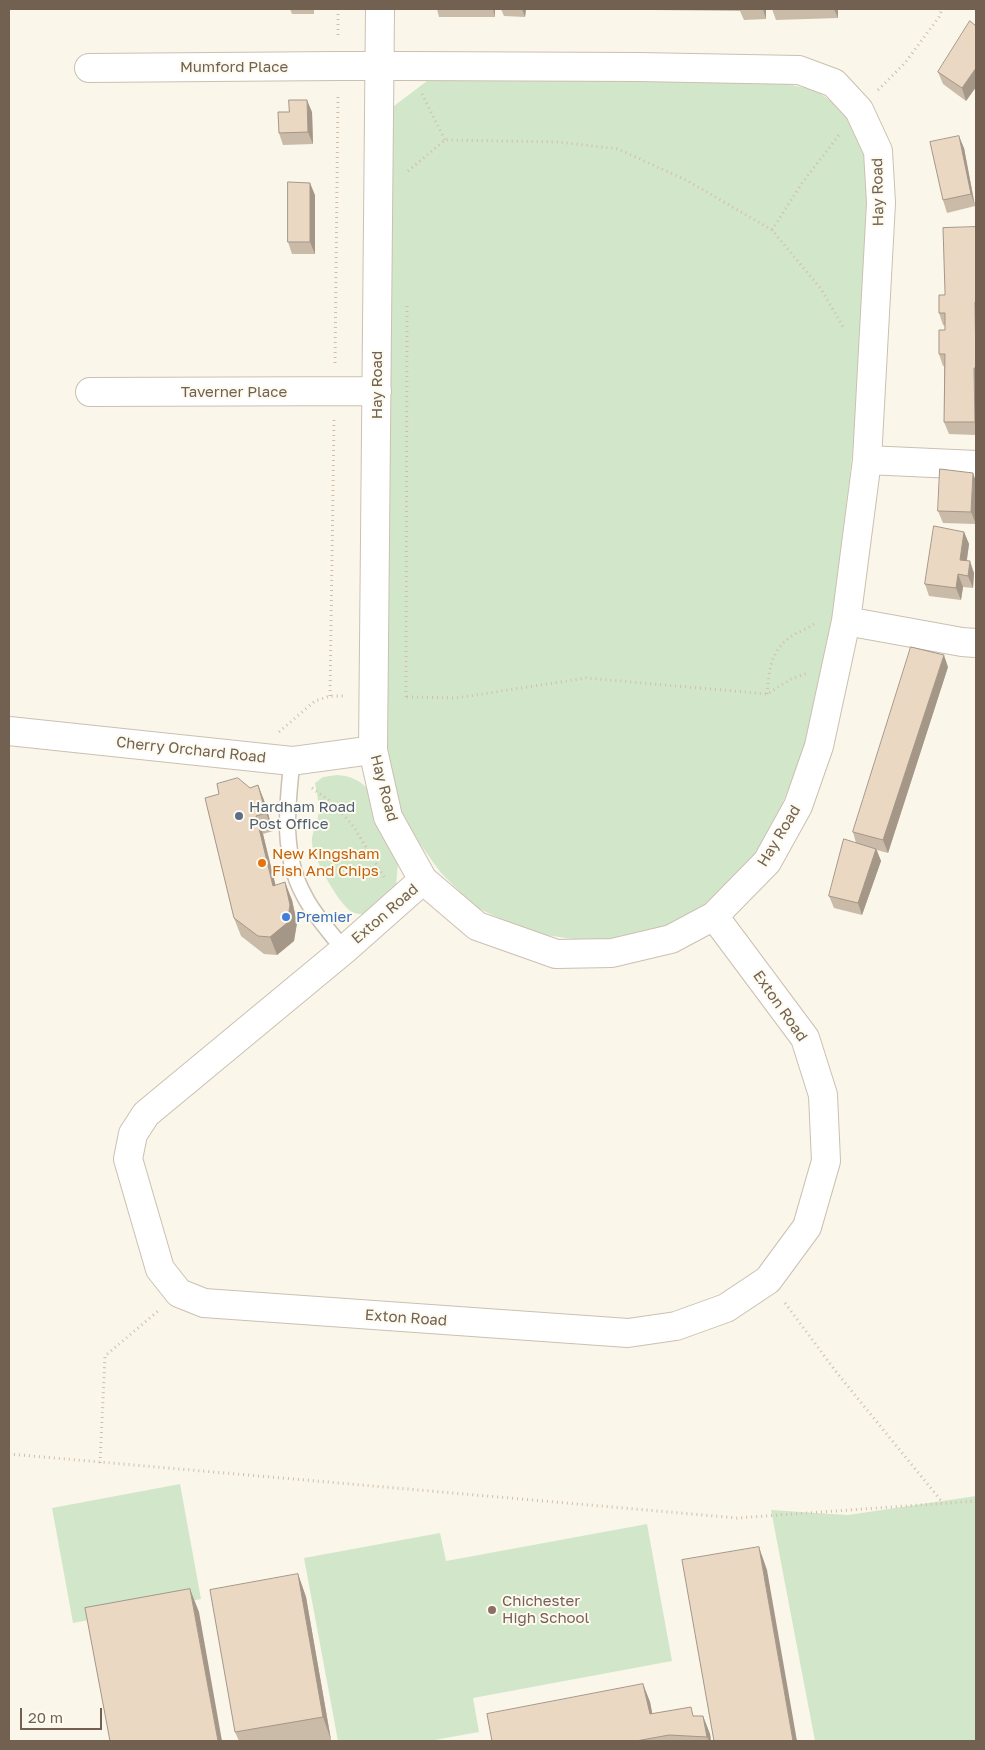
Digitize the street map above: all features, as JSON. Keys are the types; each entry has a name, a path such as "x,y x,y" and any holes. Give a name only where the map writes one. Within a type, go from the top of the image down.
{"street":[{"name":"Hay Road","path":"379,66 799,70 834,83 859,110 878,150 881,203 868,460 846,620 819,746 798,806 767,862 714,916 671,939 612,953 556,954 477,926 424,880 388,817 373,750 377,391 379,66 380,9"},
{"name":"Mumford Place","path":"89,68 379,66"},
{"name":"Taverner Place","path":"90,392 377,391"},
{"path":"868,460 976,466"},
{"path":"846,620 976,643"},
{"name":"Cherry Orchard Road","path":"9,731 283,767 373,750"},
{"name":"Exton Road","path":"424,880 344,950 146,1114 133,1134 128,1159 160,1269 178,1293 204,1303 628,1333 676,1326 726,1308 768,1280 807,1226 826,1161 823,1096 805,1038 714,916"}],"lane":[{"path":"283,767 290,858 304,897 344,950"}],"path":[{"path":"330,696 338,9"},
{"path":"772,230 802,183 859,110 905,63 939,17 942,9"},
{"path":"408,66 445,140"},
{"path":"408,180 408,170 445,140 558,142 618,149 688,180 772,230 821,289 848,339"},
{"path":"406,697 408,299"},
{"path":"767,694 772,656 789,637 812,626 817,621"},
{"path":"401,900 377,866 354,827 334,804 283,767 269,740 315,701 330,696 456,698 586,678 767,694 791,679 814,670 835,673"},
{"path":"768,1280 837,1373 943,1503"},
{"path":"100,1462 105,1356 178,1293"},
{"path":"9,1454 737,1518 976,1501"}],"green space":[{"path":"431,78 788,84 817,91 842,109 863,135 869,169 864,356 834,609 804,751 769,836 726,890 684,920 644,936 587,941 545,935 517,926 475,907 441,873 420,844 398,805 387,752 390,109"},
{"path":"337,775 354,779 369,790 398,863 396,886 374,908 365,914 352,912 340,900 322,870 313,850 312,836 319,813 315,783 323,777"},
{"path":"180,1484 201,1599 73,1623 52,1508"},
{"path":"976,1496 976,1741 815,1741 771,1510 848,1515"},
{"path":"647,1524 672,1661 473,1698 479,1732 429,1741 338,1741 304,1558 440,1533 446,1561"}],"building":[{"path":"970,21 976,26 976,68 962,88 938,72"},
{"path":"289,100 307,100 308,132 279,133 278,112 289,112"},
{"path":"959,136 971,194 943,200 930,142"},
{"path":"288,182 310,183 310,242 288,242"},
{"path":"976,227 975,422 944,422 945,354 939,354 939,330 945,330 945,313 939,313 939,295 945,295 943,228"},
{"path":"940,469 973,473 971,512 938,511"},
{"path":"934,526 964,532 960,560 970,561 968,576 958,574 956,588 925,584"},
{"path":"911,647 944,655 883,840 853,832"},
{"path":"238,778 250,788 258,785 266,813 256,816 273,886 285,882 290,905 287,923 270,937 258,936 234,918 205,798 219,794 217,784"},
{"path":"844,839 876,849 858,903 829,896"},
{"path":"759,1547 793,1741 714,1741 682,1560"},
{"path":"298,1574 323,1717 235,1732 210,1590"},
{"path":"190,1589 218,1741 110,1741 85,1608"},
{"path":"643,1684 650,1714 691,1707 693,1716 703,1716 707,1737 669,1735 636,1741 492,1741 487,1714"}],"place":[{"name":"Hardham Road Post Office","path":"239,816"},
{"name":"New Kingsham Fish And Chips","path":"262,863"},
{"name":"Premier","path":"286,917"},
{"name":"Chichester High School","path":"492,1610"}]}
